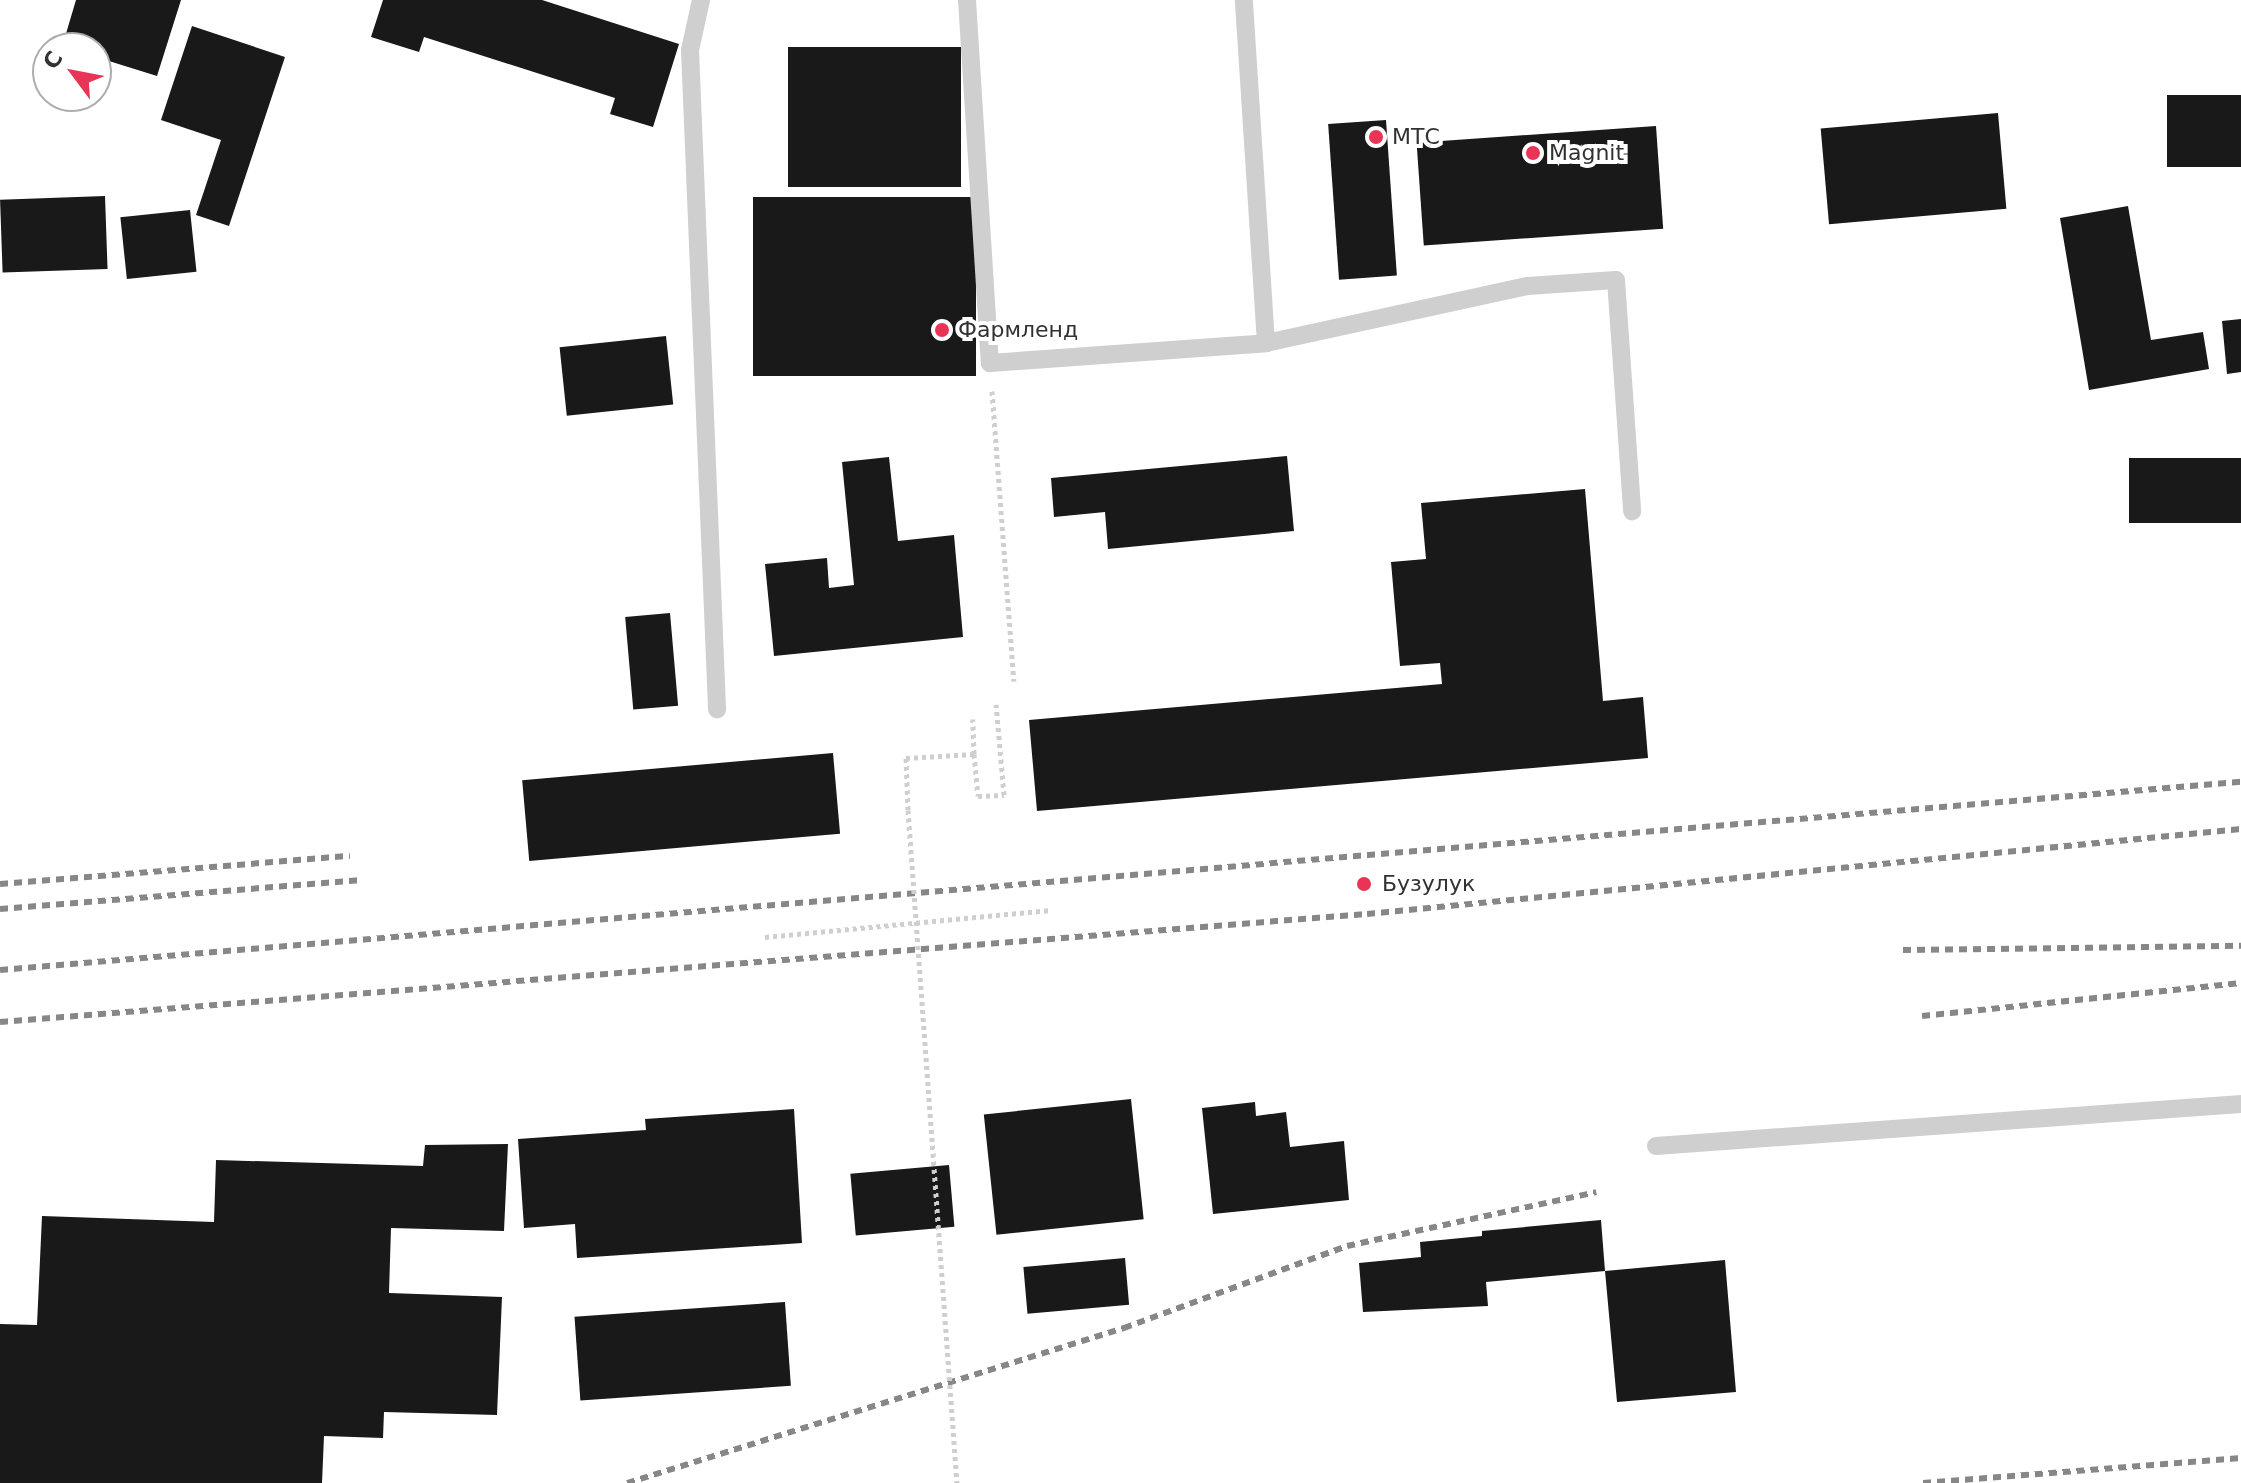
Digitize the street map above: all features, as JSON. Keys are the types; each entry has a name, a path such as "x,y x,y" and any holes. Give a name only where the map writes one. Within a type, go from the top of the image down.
{"lane":[{"path":"701,0 690,50 717,709"},
{"path":"967,0 990,363 1266,343 1528,286 1616,280 1632,511"},
{"path":"1244,0 1266,343"},
{"path":"1656,1146 2241,1104"}],"path":[{"path":"990,363 1014,681"},
{"path":"973,719 978,796 1004,795 996,704"},
{"path":"957,1483 920,921 908,810 906,758 974,754"},
{"path":"765,937 1051,910"}],"building":[{"path":"76,0 181,0 157,76 112,62 112,32 66,32"},
{"path":"383,0 542,0 679,44 653,127 610,114 615,98 424,37 419,52 371,37"},
{"path":"192,26 285,57 229,226 196,215 221,140 161,120"},
{"path":"788,47 961,47 961,187 788,187"},
{"path":"2167,95 2241,95 2241,167 2167,167"},
{"path":"1998,113 2006,209 1829,224 1821,129"},
{"path":"1386,120 1397,276 1339,280 1328,124"},
{"path":"1656,126 1663,229 1424,245 1417,143"},
{"path":"105,196 108,269 3,273 0,200"},
{"path":"753,197 976,197 976,376 753,376"},
{"path":"2128,206 2151,340 2203,332 2209,369 2089,390 2060,218"},
{"path":"190,210 196,272 127,279 120,217"},
{"path":"2241,319 2241,372 2227,374 2222,321"},
{"path":"666,336 673,405 567,416 560,347"},
{"path":"1287,456 1294,531 1108,549 1105,512 1054,517 1051,478"},
{"path":"889,457 898,541 954,535 963,637 774,656 765,564 827,558 829,588 854,585 842,462"},
{"path":"2129,458 2241,458 2241,523 2129,523"},
{"path":"1585,489 1603,701 1643,697 1648,758 1037,811 1029,720 1442,684 1440,663 1400,666 1391,562 1426,559 1421,503"},
{"path":"670,613 678,706 633,710 625,617"},
{"path":"833,753 840,834 529,861 522,780"},
{"path":"1131,1099 1144,1219 996,1235 984,1114"},
{"path":"1255,1102 1256,1116 1286,1112 1290,1147 1344,1141 1349,1200 1213,1214 1202,1108"},
{"path":"794,1109 802,1243 577,1258 575,1224 524,1228 518,1139 646,1130 645,1119"},
{"path":"508,1144 504,1231 391,1228 389,1293 502,1297 497,1415 384,1412 383,1438 324,1436 322,1483 0,1483 0,1324 37,1325 42,1216 214,1222 216,1160 423,1166 425,1145"},
{"path":"949,1165 954,1227 856,1235 850,1174"},
{"path":"1601,1220 1605,1271 1486,1282 1488,1306 1363,1312 1359,1263 1421,1257 1420,1242 1482,1236 1482,1231"},
{"path":"1125,1258 1129,1305 1027,1314 1023,1267"},
{"path":"1725,1260 1736,1392 1617,1402 1605,1271"},
{"path":"785,1302 791,1386 580,1401 575,1317"}],"railway":[{"path":"0,970 2241,782"},
{"path":"0,1022 1367,914 2241,829"},
{"path":"0,884 350,856"},
{"path":"0,909 362,880"},
{"path":"1903,950 2241,946"},
{"path":"1922,1016 2241,983"},
{"path":"627,1483 1124,1328 1347,1246 1596,1192"},
{"path":"1923,1483 2241,1458"}],"place":[{"name":"МТС","path":"1376,137"},
{"name":"Magnit","path":"1533,153"},
{"name":"Фармленд","path":"942,330"},
{"name":"Бузулук","path":"1364,884"}]}
